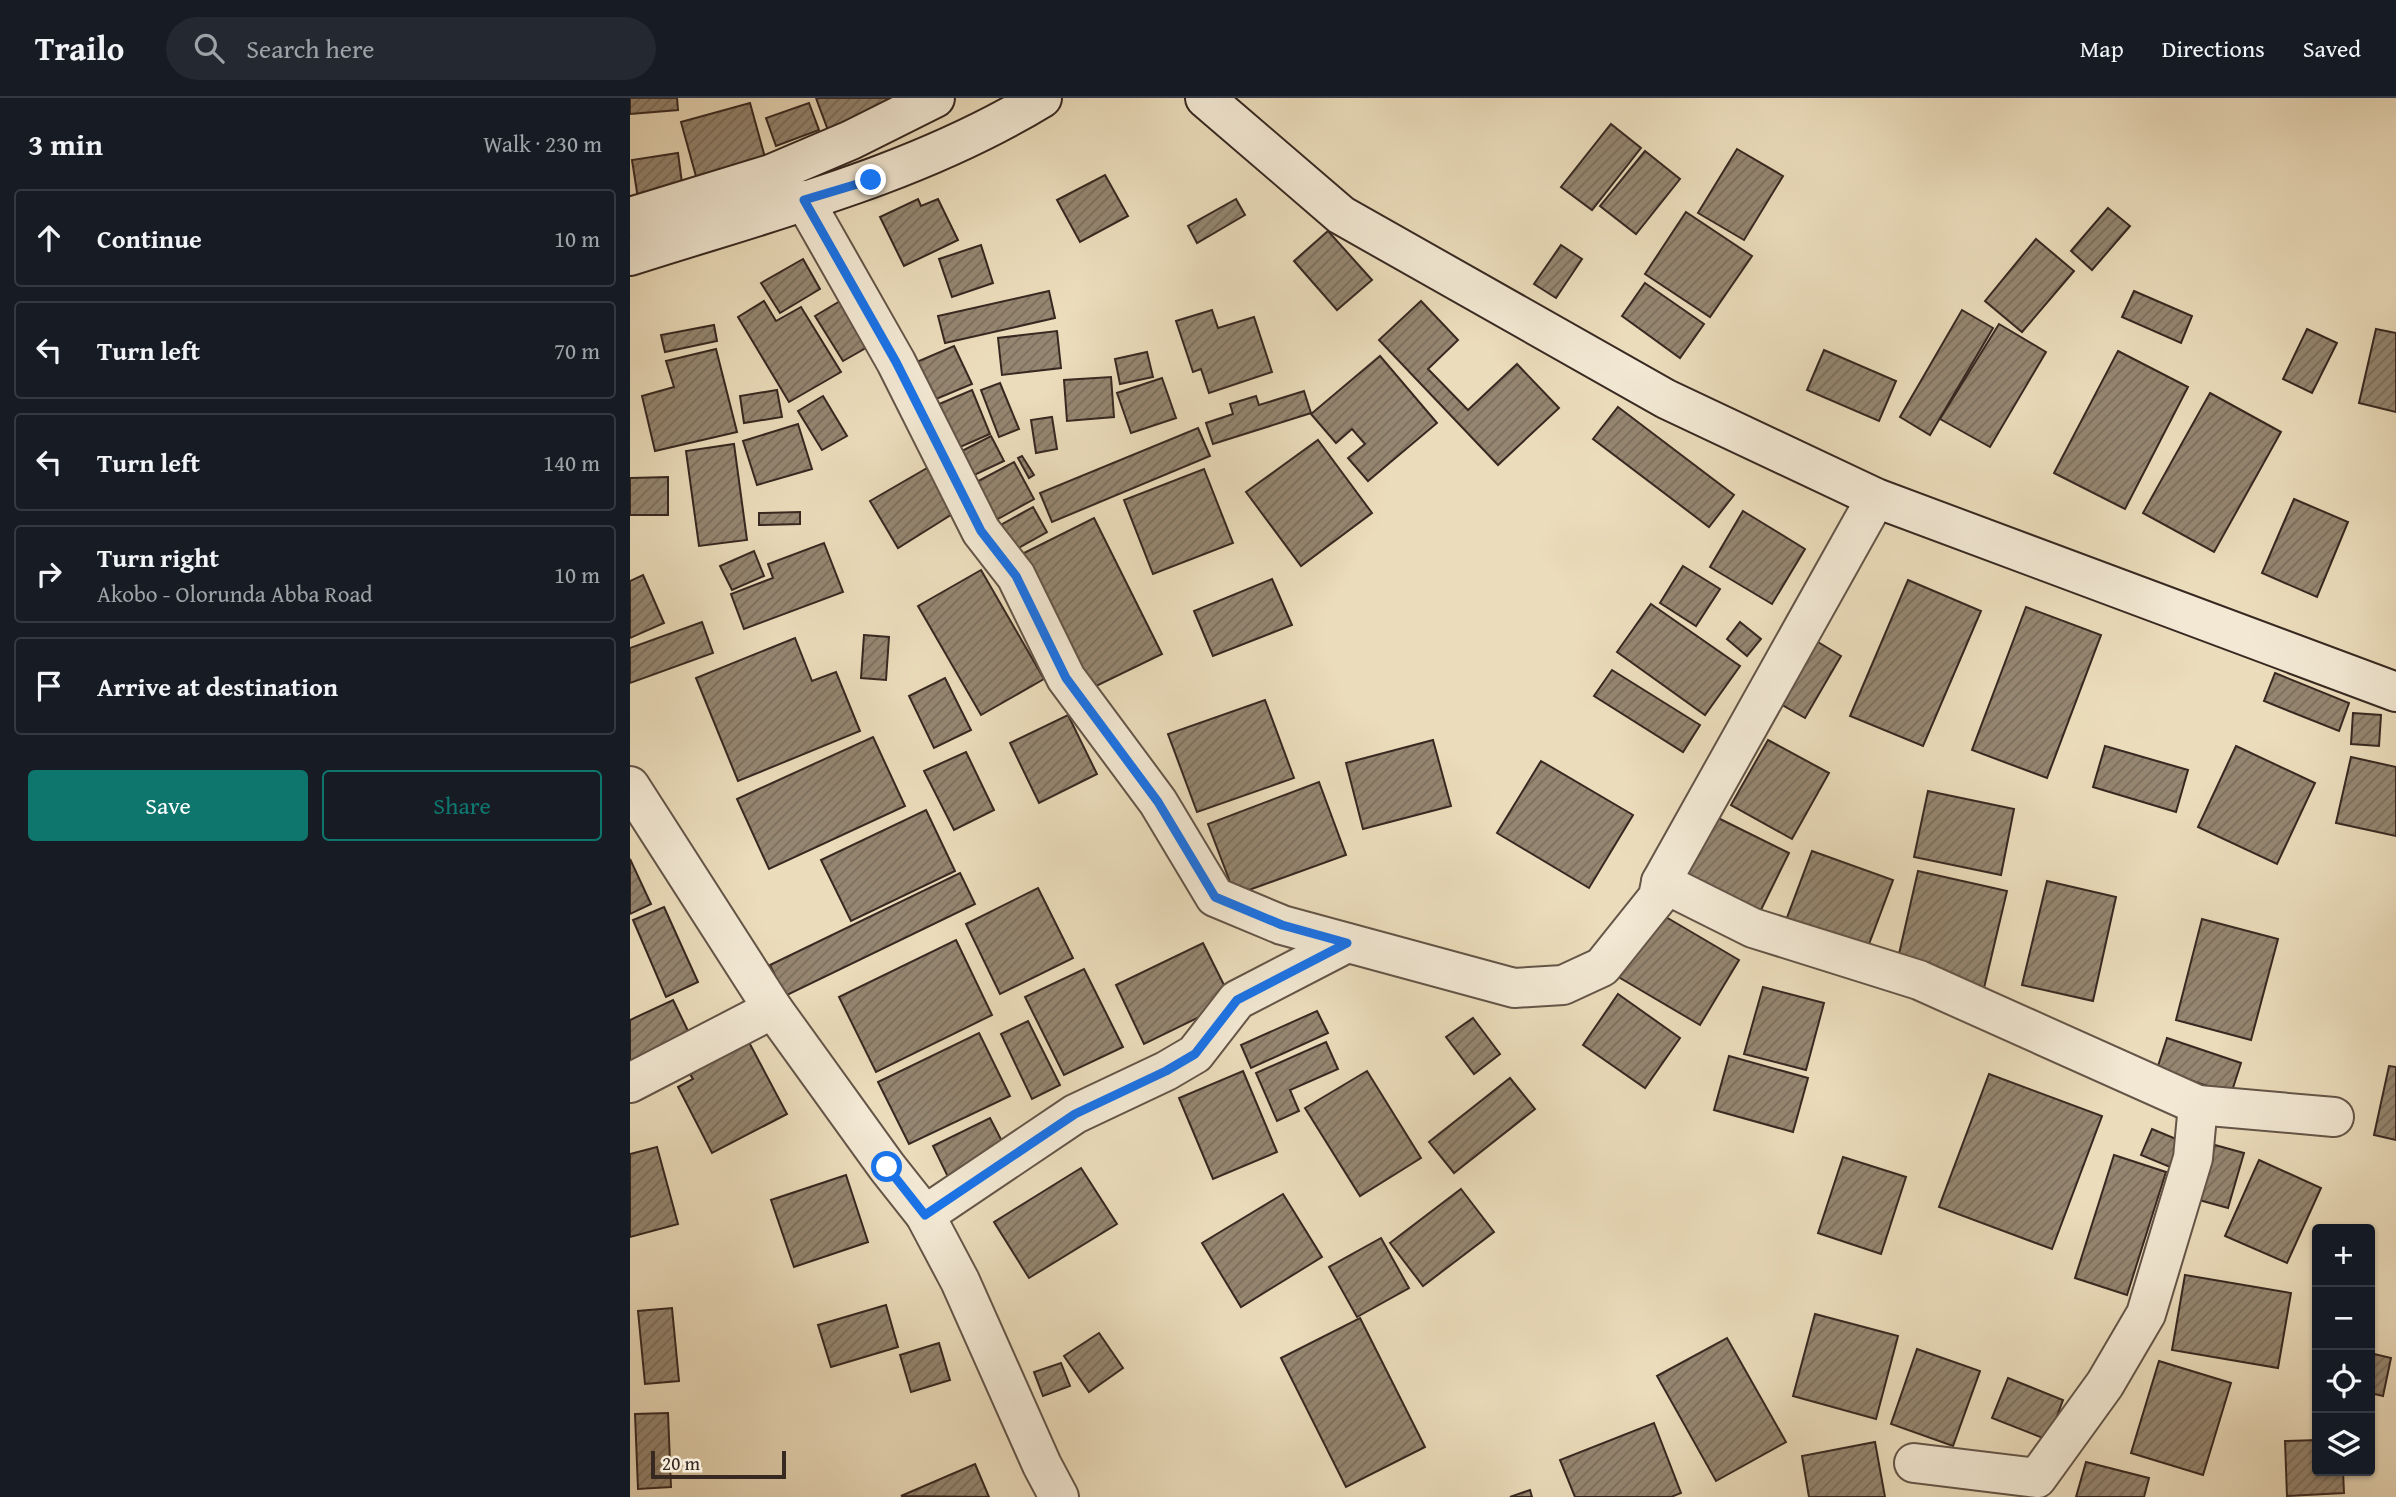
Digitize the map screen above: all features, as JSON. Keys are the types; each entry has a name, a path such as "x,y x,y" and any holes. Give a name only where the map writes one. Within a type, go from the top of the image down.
{"street":[{"path":"630,216 771,174 851,140 935,98"},
{"path":"630,256 871,180 1002,122 1042,98"},
{"path":"1205,98 1341,215 1665,400 1876,498 2396,692"},
{"path":"804,200 896,362 981,531 1016,576 1066,678 1158,802 1215,897 1282,925 1514,988 1563,985 1602,967 1658,897 1661,882 1876,498"},
{"path":"630,786 773,1009 925,1215 960,1281 1042,1465 1059,1497"},
{"path":"1661,882 1753,928 1919,980 2198,1105 2334,1116"},
{"path":"925,1215 1075,1114 1166,1071 1195,1054 1237,1000 1347,943"},
{"path":"630,1083 773,1009"},
{"path":"1914,1464 2041,1488 2146,1314 2193,1158 2198,1105"}],"building":[{"path":"630,98 677,98 678,110 630,114"},
{"path":"816,98 888,98 892,109 829,133"},
{"path":"750,103 766,161 697,180 681,122"},
{"path":"809,103 819,130 776,146 766,118"},
{"path":"1611,124 1641,148 1592,210 1561,187"},
{"path":"1737,149 1783,176 1744,240 1698,213"},
{"path":"1645,151 1680,179 1636,234 1600,206"},
{"path":"678,153 684,198 639,205 632,160"},
{"path":"1105,175 1128,216 1080,242 1057,200"},
{"path":"918,199 921,206 938,199 958,240 904,266 880,217"},
{"path":"1236,199 1245,215 1197,243 1188,226"},
{"path":"2108,208 2130,226 2092,270 2071,251"},
{"path":"1686,212 1752,256 1710,317 1645,274"},
{"path":"1328,231 1372,280 1337,310 1294,261"},
{"path":"2036,239 2074,271 2022,332 1985,301"},
{"path":"981,245 993,283 952,297 939,259"},
{"path":"1561,245 1582,259 1556,298 1534,284"},
{"path":"803,259 820,289 780,313 761,283"},
{"path":"1645,283 1704,324 1680,358 1622,316"},
{"path":"1049,291 1055,318 945,343 938,316"},
{"path":"2134,291 2192,316 2181,343 2122,317"},
{"path":"845,298 873,344 843,361 815,316"},
{"path":"764,301 776,321 801,307 841,372 789,402 738,317"},
{"path":"1421,301 1458,340 1428,369 1468,410 1517,364 1559,408 1498,465 1379,340"},
{"path":"1212,310 1218,328 1254,317 1272,372 1209,393 1201,369 1193,372 1176,321"},
{"path":"1962,310 1993,328 1930,435 1900,417"},
{"path":"1999,324 2046,352 1990,447 1940,419"},
{"path":"714,325 717,341 665,352 661,335"},
{"path":"2307,329 2337,343 2312,393 2283,379"},
{"path":"2376,329 2396,333 2396,412 2359,403"},
{"path":"1057,331 1061,368 1002,375 998,338"},
{"path":"954,346 972,384 929,402 912,364"},
{"path":"716,349 737,432 655,451 642,396 674,387 666,361"},
{"path":"1824,350 1896,381 1879,421 1807,390"},
{"path":"2118,351 2188,387 2125,509 2054,473"},
{"path":"1147,352 1153,377 1120,384 1115,359"},
{"path":"1380,356 1437,423 1368,481 1348,458 1365,444 1352,429 1336,443 1311,414"},
{"path":"1111,377 1114,417 1067,421 1064,380"},
{"path":"1162,378 1176,418 1131,433 1117,393"},
{"path":"1000,383 1019,429 999,437 981,390"},
{"path":"777,390 782,417 744,423 740,396"},
{"path":"972,390 990,434 951,451 932,407"},
{"path":"1304,391 1311,413 1213,444 1206,423 1233,414 1230,404 1256,396 1259,405"},
{"path":"2210,393 2281,432 2214,552 2143,513"},
{"path":"823,396 847,436 822,450 798,411"},
{"path":"1618,407 1734,495 1709,527 1593,439"},
{"path":"1052,417 1057,449 1036,453 1031,420"},
{"path":"798,424 812,469 757,485 743,441"},
{"path":"1198,428 1210,456 1052,522 1040,493"},
{"path":"991,436 1004,461 970,477 958,453"},
{"path":"1318,440 1372,513 1301,566 1246,492"},
{"path":"734,444 747,540 699,546 686,451"},
{"path":"1022,456 1034,475 1029,478 1018,458"},
{"path":"1014,462 1034,499 989,524 969,486"},
{"path":"927,468 954,513 898,548 870,501"},
{"path":"1204,469 1233,543 1153,574 1124,500"},
{"path":"668,477 668,515 630,515 630,478"},
{"path":"2294,499 2348,522 2317,597 2262,573"},
{"path":"1033,507 1047,532 1004,556 990,531"},
{"path":"1743,511 1805,549 1772,604 1710,567"},
{"path":"800,512 800,524 759,525 759,513"},
{"path":"1094,518 1162,654 1090,689 1022,554"},
{"path":"824,543 843,592 744,629 731,594 773,578 768,564"},
{"path":"754,551 764,576 732,590 720,566"},
{"path":"1683,566 1720,589 1696,626 1660,603"},
{"path":"981,570 1044,679 981,715 918,606"},
{"path":"643,575 664,623 630,638 630,581"},
{"path":"1272,579 1292,625 1213,656 1194,611"},
{"path":"1908,580 1981,611 1923,746 1850,716"},
{"path":"1651,604 1740,666 1705,715 1617,652"},
{"path":"2026,607 2101,635 2047,778 1972,750"},
{"path":"702,622 713,653 630,683 630,648"},
{"path":"1740,622 1761,639 1747,656 1727,639"},
{"path":"864,635 889,637 886,680 861,678"},
{"path":"795,638 812,681 836,672 860,731 738,781 696,678"},
{"path":"1813,639 1841,656 1805,718 1777,702"},
{"path":"1612,670 1700,725 1683,752 1594,696"},
{"path":"2275,673 2349,703 2339,731 2264,701"},
{"path":"945,678 971,730 934,748 909,696"},
{"path":"1265,700 1294,778 1197,812 1168,734"},
{"path":"2353,713 2381,715 2379,746 2351,744"},
{"path":"1068,715 1097,774 1039,803 1010,743"},
{"path":"873,737 905,806 769,869 737,799"},
{"path":"1433,740 1451,806 1363,829 1346,763"},
{"path":"1768,740 1829,773 1792,839 1731,805"},
{"path":"2105,746 2188,770 2176,812 2093,787"},
{"path":"2236,746 2315,783 2277,864 2198,827"},
{"path":"966,752 994,810 954,830 924,771"},
{"path":"2351,757 2396,767 2396,836 2336,823"},
{"path":"1541,761 1633,815 1589,888 1497,833"},
{"path":"1319,782 1346,855 1235,895 1208,824"},
{"path":"1928,791 2014,809 2001,875 1914,857"},
{"path":"926,810 955,871 851,921 821,860"},
{"path":"1710,814 1789,853 1758,916 1678,877"},
{"path":"1812,851 1893,880 1866,952 1785,923"},
{"path":"630,859 651,904 630,914"},
{"path":"1918,871 2007,891 1984,988 1896,967"},
{"path":"960,873 975,904 785,996 770,965"},
{"path":"2047,881 2116,897 2093,1001 2022,985"},
{"path":"1038,888 1073,958 1000,994 966,924"},
{"path":"664,907 698,982 666,997 633,920"},
{"path":"1654,910 1739,960 1700,1025 1615,975"},
{"path":"2202,919 2278,939 2251,1040 2176,1020"},
{"path":"956,940 992,1015 876,1072 839,997"},
{"path":"1203,943 1232,1001 1144,1044 1116,985"},
{"path":"1084,969 1123,1047 1064,1075 1025,997"},
{"path":"1763,987 1824,1003 1806,1070 1744,1054"},
{"path":"1618,994 1680,1038 1645,1088 1583,1045"},
{"path":"673,1000 690,1035 630,1063 630,1020"},
{"path":"1317,1011 1328,1033 1251,1068 1241,1045"},
{"path":"1473,1018 1500,1054 1474,1074 1446,1037"},
{"path":"1028,1021 1060,1085 1032,1099 1001,1034"},
{"path":"743,1031 787,1114 712,1153 678,1087 693,1079 687,1070"},
{"path":"979,1033 1010,1096 909,1144 878,1082"},
{"path":"2167,1038 2241,1063 2231,1094 2157,1069"},
{"path":"1326,1042 1338,1069 1290,1090 1299,1111 1277,1121 1256,1073"},
{"path":"1729,1056 1808,1078 1793,1132 1714,1110"},
{"path":"2389,1066 2396,1067 2396,1140 2374,1135"},
{"path":"1243,1071 1277,1152 1213,1179 1179,1098"},
{"path":"1367,1071 1421,1158 1360,1196 1305,1108"},
{"path":"1989,1074 2102,1116 2052,1249 1939,1207"},
{"path":"1510,1078 1535,1109 1454,1173 1429,1142"},
{"path":"990,1118 1007,1151 949,1179 933,1146"},
{"path":"2152,1129 2181,1141 2170,1167 2141,1155"},
{"path":"2215,1145 2244,1153 2228,1208 2199,1200"},
{"path":"657,1147 678,1224 630,1237 630,1154"},
{"path":"2114,1155 2166,1172 2127,1295 2075,1278"},
{"path":"1843,1157 1906,1177 1881,1254 1818,1233"},
{"path":"2259,1160 2321,1188 2287,1263 2225,1236"},
{"path":"1081,1168 1117,1224 1029,1278 994,1222"},
{"path":"846,1175 868,1242 794,1267 771,1200"},
{"path":"1461,1189 1494,1232 1423,1286 1390,1243"},
{"path":"1283,1194 1322,1257 1241,1307 1202,1243"},
{"path":"1381,1238 1409,1288 1357,1317 1329,1267"},
{"path":"2185,1275 2291,1293 2278,1368 2172,1350"},
{"path":"886,1305 898,1347 831,1367 818,1325"},
{"path":"672,1308 679,1381 645,1384 638,1311"},
{"path":"1815,1314 1898,1336 1876,1419 1793,1396"},
{"path":"1360,1318 1425,1447 1346,1487 1281,1358"},
{"path":"1099,1333 1123,1368 1089,1392 1064,1356"},
{"path":"1727,1338 1786,1442 1716,1481 1657,1376"},
{"path":"939,1343 950,1380 911,1392 900,1355"},
{"path":"1917,1349 1980,1371 1953,1446 1891,1424"},
{"path":"2375,1354 2391,1358 2383,1396 2375,1394"},
{"path":"2159,1361 2231,1383 2203,1475 2131,1453"},
{"path":"1061,1363 1070,1386 1043,1396 1034,1372"},
{"path":"2008,1378 2063,1400 2048,1440 1992,1418"},
{"path":"668,1413 671,1487 638,1489 635,1414"},
{"path":"1654,1423 1681,1493 1671,1497 1575,1497 1560,1460"},
{"path":"2312,1440 2312,1476 2343,1476 2344,1493 2287,1496 2285,1441"},
{"path":"1875,1442 1885,1497 1809,1497 1802,1456"},
{"path":"2086,1462 2149,1478 2144,1497 2076,1497"},
{"path":"975,1464 989,1497 901,1496"},
{"path":"1530,1490 1532,1497 1510,1497"}],"route":[{"path":"871,180 804,200 896,362 981,531 1016,576 1066,678 1158,802 1215,897 1282,925 1347,943 1237,1000 1195,1054 1166,1071 1075,1114 925,1215 887,1167"}]}
